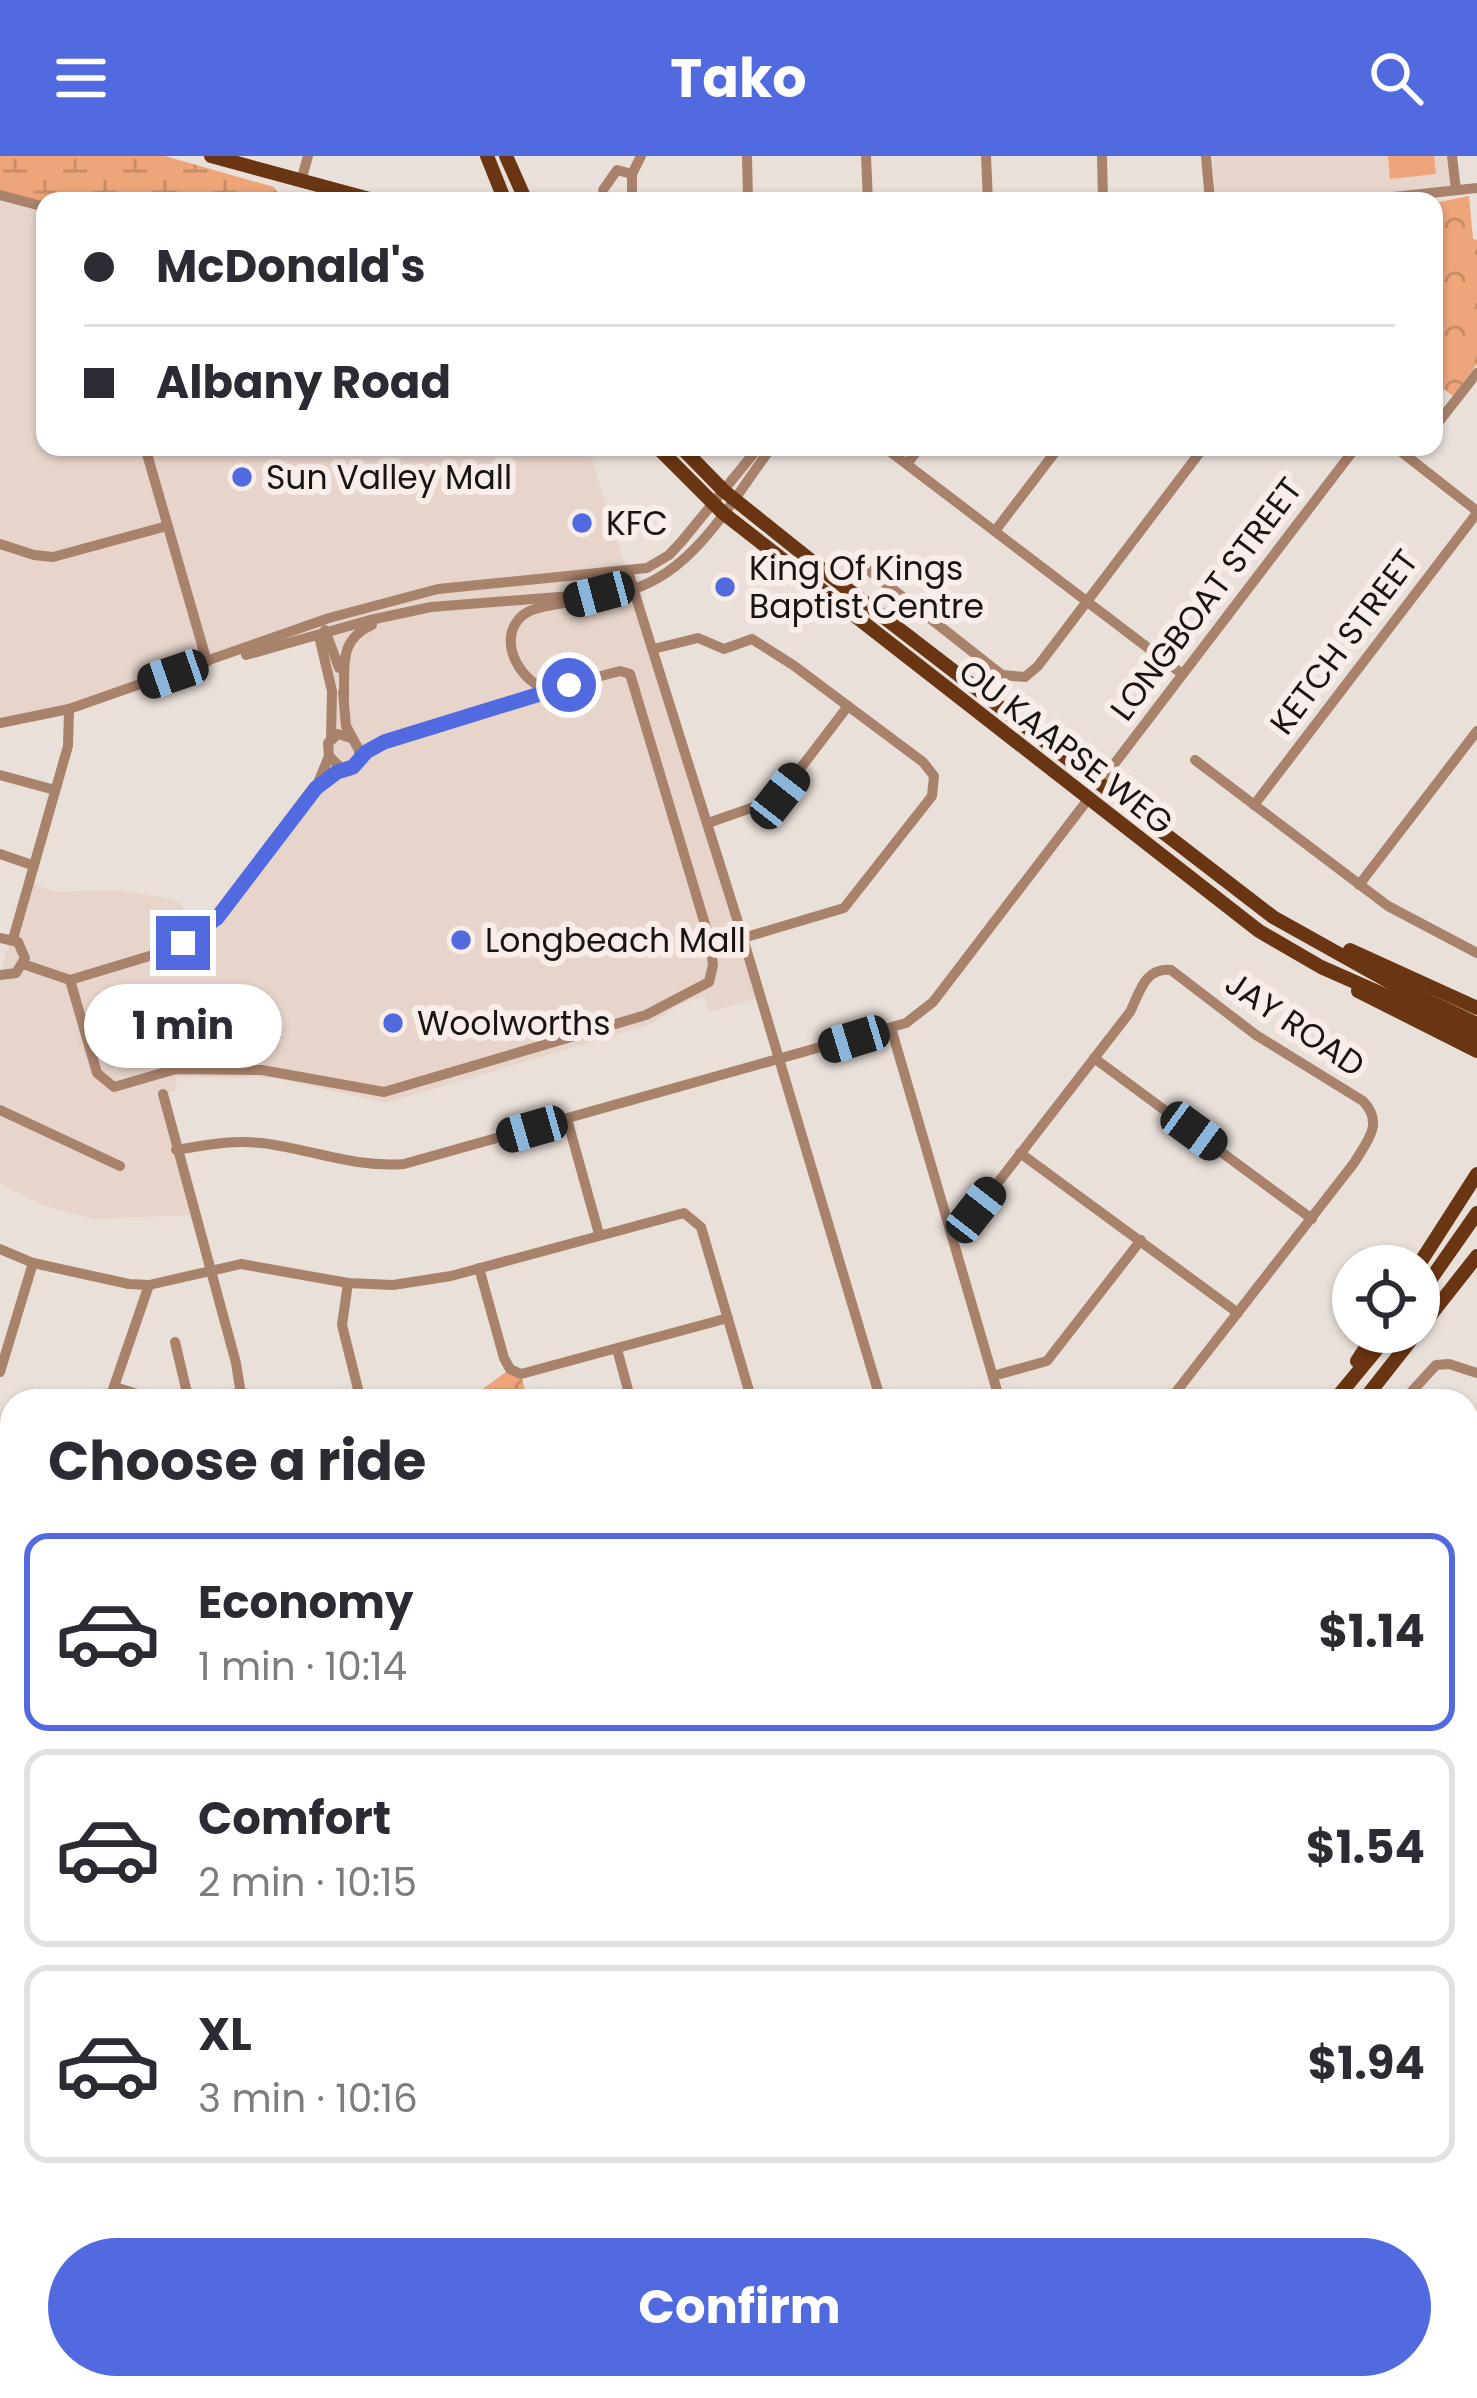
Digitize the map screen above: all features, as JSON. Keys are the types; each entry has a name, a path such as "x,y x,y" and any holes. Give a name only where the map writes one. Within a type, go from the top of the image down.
{"main road":[{"path":"211,156 342,192"},
{"path":"487,156 501,192"},
{"path":"506,156 522,192"},
{"name":"OU KAAPSE WEG","path":"666,456 718,509 1094,791 1310,939 1477,1024"},
{"name":"OU KAAPSE WEG","path":"690,456 729,495 1259,931 1321,967 1477,1036"},
{"path":"1310,939 1346,948 1477,1008"},
{"path":"1321,967 1380,1004 1477,1051"},
{"path":"1431,1245 1477,1174"},
{"path":"1440,1266 1477,1214"},
{"path":"1373,1389 1477,1256"},
{"path":"1340,1389 1363,1353"},
{"path":"1343,1389 1373,1353"}],"street":[{"path":"301,181 308,156"},
{"path":"632,192 632,174 641,156"},
{"path":"747,156 748,192"},
{"path":"866,156 868,192"},
{"path":"986,156 988,192"},
{"path":"1102,156 1103,192"},
{"path":"1205,156 1209,192"},
{"path":"1452,156 1456,190"},
{"path":"603,190 617,170 632,174"},
{"path":"1438,192 1477,188"},
{"path":"0,195 36,205"},
{"path":"1443,416 1477,373"},
{"path":"148,456 207,662"},
{"path":"729,495 753,456"},
{"path":"0,723 69,709 304,628 469,604 634,590 674,568 764,456"},
{"path":"896,456 1181,674"},
{"path":"907,464 913,456"},
{"path":"995,531 1052,456"},
{"path":"862,565 1011,679 1031,674 1197,456"},
{"name":"LONGBOAT STREET","path":"176,1150 253,1142 367,1165 404,1165 913,1019 934,1002 1349,456"},
{"path":"1406,456 1477,512"},
{"path":"207,662 467,584 647,568 669,555 718,509"},
{"name":"KETCH STREET","path":"1254,805 1477,512"},
{"path":"0,544 53,557 167,526"},
{"path":"628,572 877,1389"},
{"path":"511,703 519,689 513,645 518,620 535,609 599,594"},
{"path":"344,698 345,650 356,633 388,621 469,604"},
{"path":"324,628 338,659 352,740"},
{"path":"23,964 70,980 164,952 203,930 234,897 316,788 329,757 332,691 324,628"},
{"path":"653,649 698,638 724,650 752,639 931,770 932,796 844,908 743,938"},
{"path":"518,668 527,681 550,690"},
{"path":"70,980 97,1073 113,1087 176,1069 262,1070 384,1092 646,1015 709,982 710,941 631,676 620,671 399,736 368,750 316,788"},
{"path":"708,824 777,799 848,706"},
{"path":"0,975 16,973 23,964 22,946 6,939 68,746 69,709"},
{"path":"1359,885 1477,731"},
{"path":"331,738 341,734 352,740 359,749 358,761"},
{"path":"352,740 399,736"},
{"path":"329,757 346,769"},
{"path":"1195,760 1404,916 1477,952"},
{"path":"0,775 55,790"},
{"path":"0,854 32,865"},
{"name":"JAY ROAD","path":"1094,1058 1130,1012 1150,974 1171,970 1269,1045 1363,1101 1374,1116 1373,1131 1312,1219"},
{"path":"890,1028 997,1389"},
{"path":"948,1222 976,1210 1094,1058 1312,1219 1178,1389"},
{"path":"163,1094 239,1389"},
{"path":"0,1110 120,1166"},
{"path":"568,1119 599,1234"},
{"path":"1020,1153 1238,1313"},
{"path":"0,1249 33,1263 112,1282 149,1285 258,1264 348,1283 420,1282 678,1213 693,1216 701,1227 749,1389"},
{"path":"993,1376 1047,1360 1141,1240"},
{"path":"0,1372 33,1263"},
{"path":"479,1268 504,1358 513,1371 528,1374 728,1318"},
{"path":"348,1283 343,1325 358,1389"},
{"path":"119,1389 115,1388 149,1285"},
{"path":"175,1342 186,1389"},
{"path":"617,1349 628,1389"},
{"path":"1413,1389 1436,1365 1477,1373"}],"shaded area":[{"path":"1213,156 1450,156 1454,191 1443,192 1215,192"},
{"path":"0,195 36,205 36,456 591,456 761,997 709,1012 704,997 682,1003 649,1025 386,1103 274,1078 176,1076 177,1090 164,1094 195,1215 93,1219 42,1205 0,1184 0,973 28,882 56,892 115,890 167,898 180,903 203,929 316,788 333,729 318,636 207,662 69,709 0,723"}],"green space":[{"path":"0,156 165,156 274,187 277,192 36,192 36,202 0,192"},
{"path":"1388,156 1434,156 1436,174 1390,179"},
{"path":"1469,196 1473,239 1477,240 1477,364 1453,396 1443,389 1443,201"},
{"path":"506,1372 522,1379 525,1389 483,1389"}],"place":[{"name":"Sun Valley Mall","path":"242,477"},
{"name":"KFC","path":"582,523"},
{"name":"King Of Kings Baptist Centre","path":"725,587"},
{"name":"Longbeach Mall","path":"461,940"},
{"name":"Woolworths","path":"393,1023"}],"route":[{"path":"183,943 217,918 316,788 353,767 366,752 399,736 569,685"}]}
